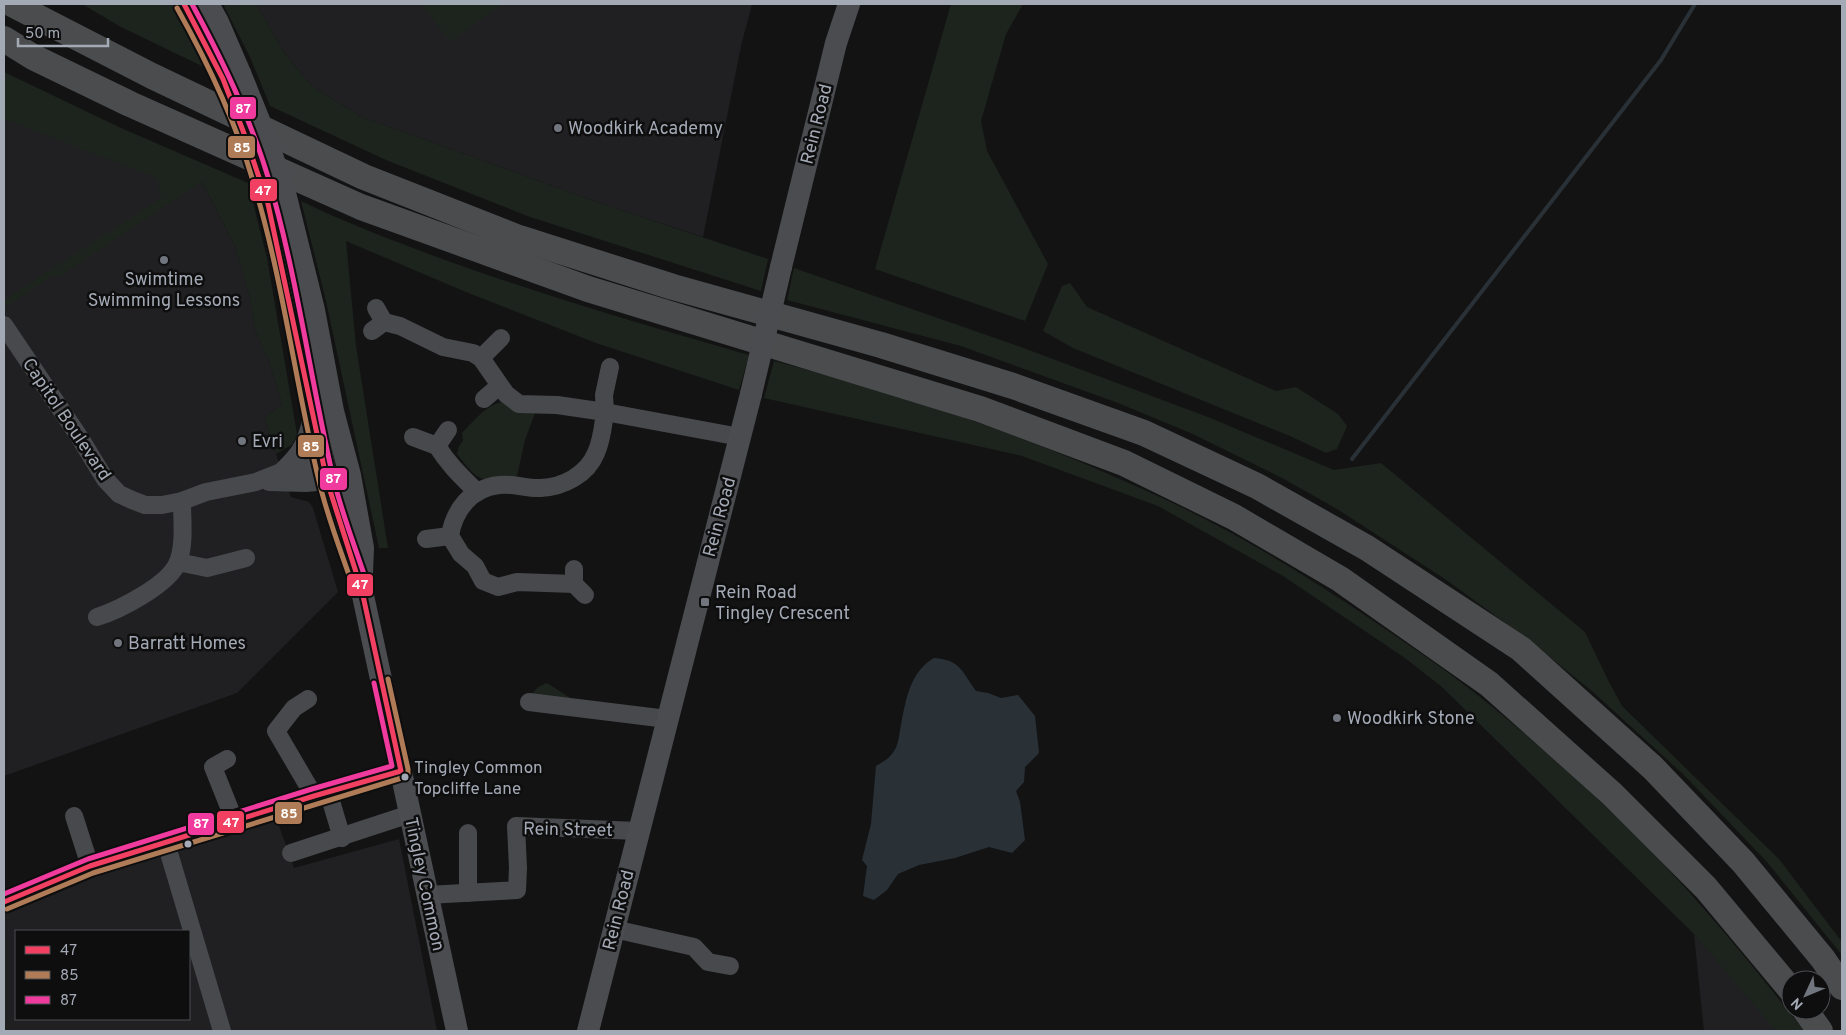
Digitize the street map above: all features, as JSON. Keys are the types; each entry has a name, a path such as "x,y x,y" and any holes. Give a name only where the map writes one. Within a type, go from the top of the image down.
{"highway":[{"path":"12,4 152,76 364,177 519,238 673,287 881,345 1013,386 1144,433 1257,486 1367,548 1521,649 1653,768 1743,862 1823,958 1842,987"},
{"path":"46,4 152,76"},
{"path":"4,39 33,57 130,104 361,207 588,289 980,409 1124,463 1234,517 1340,579 1489,684 1612,794 1706,888 1781,978"},
{"path":"4,48 33,57"},
{"path":"1812,1020 1820,1031"}],"main road":[{"path":"184,4 232,76"},
{"path":"208,4 218,22 232,76"},
{"name":"Rein Road","path":"588,1031 666,719 751,394 836,43 849,4"},
{"name":"Tingley Common","path":"232,76 245,136 276,197 297,334 323,413 333,473 336,512 362,591 456,1031"},
{"name":"Tingley Common","path":"333,473 363,548 362,591"}],"street":[{"path":"377,321 400,326 443,347 473,353 481,358 506,394 519,404 557,404 740,437"},
{"name":"Capitol Boulevard","path":"4,325 105,479 119,494 146,505 162,506 206,492 256,482 333,473"},
{"path":"481,358 501,338"},
{"path":"577,583 517,582 498,587 483,581 475,566 461,554 450,536 452,522 461,506 477,492 498,485 541,488 572,480 585,470 596,455 602,436 605,412 604,395 610,367"},
{"path":"484,400 499,386"},
{"path":"286,477 323,413"},
{"path":"437,446 448,430"},
{"path":"413,437 437,446 446,462 459,477 477,492"},
{"name":"Capitol Boulevard","path":"286,477 315,492 336,512"},
{"path":"97,617 127,605 170,575 178,562 182,538 182,501"},
{"path":"426,539 450,536"},
{"path":"178,562 207,568 246,558"},
{"path":"308,699 294,708 276,731 321,794 342,838"},
{"path":"529,702 666,719"},
{"path":"227,759 213,767 235,822"},
{"path":"4,902 90,866 401,771"},
{"path":"291,853 342,838 410,814"},
{"path":"74,816 90,866"},
{"name":"Rein Street","path":"468,893 517,890 518,846 516,826 638,831"},
{"path":"427,895 468,893 468,833"},
{"path":"166,843 222,1031"},
{"path":"614,929 694,947 708,962 730,966"}],"shaded area":[{"path":"82,4 172,4 204,67 121,27"},
{"path":"223,4 256,4 285,54 313,87 362,117 611,207 768,259 761,291 530,217 386,160 270,106 250,57"},
{"name":"Woodkirk Academy","path":"256,4 752,4 741,46 703,237 611,207 362,117 313,87 285,54"},
{"path":"422,4 502,4 450,42"},
{"path":"951,4 1023,4 1006,34 981,121 987,151 1048,264 1025,321 875,269"},
{"path":"4,72 121,128 248,183 267,258 297,434 293,444 276,454 265,417 282,404 270,364 255,330 251,302 235,246 202,182 62,275 52,276 6,307 4,300 161,198 157,178 4,119"},
{"path":"4,115 202,182 235,246 251,302 255,330 270,364 282,404 265,417 276,454 291,497 309,502 313,508 338,592 237,693 4,776"},
{"path":"301,201 445,260 520,286 749,355 739,390 596,343 466,292 346,241 356,346 388,548 379,548 326,301"},
{"path":"794,268 1018,346 1208,417 1334,470 1381,463 1585,632 1622,706 1779,859 1842,942 1842,955 1767,862 1683,774 1593,692 1526,638 1445,579 1337,509 1282,478 1193,434 1118,403 961,346 787,300"},
{"path":"1070,283 1087,307 1276,391 1296,387 1338,414 1347,426 1337,449 1326,453 1290,436 1073,348 1043,331 1062,286"},
{"path":"774,361 928,405 1024,439 1149,492 1207,520 1291,568 1345,602 1454,677 1585,787 1665,866 1747,959 1781,1002 1781,1020 1795,1020 1804,1031 1776,1031 1694,934 1442,687 1405,658 1283,576 1158,506 1022,456 764,398"},
{"path":"502,402 519,411 535,413 525,440 517,476 495,479 482,478 471,471 457,454 459,446 463,441 462,433 485,410"},
{"path":"934,658 950,661 955,664 964,673 976,691 1001,698 1018,695 1035,716 1039,753 1025,767 1024,782 1016,791 1020,802 1025,840 1012,853 989,847 955,858 919,865 898,874 887,890 874,900 863,896 867,866 862,860 871,824 876,766 888,758 896,748 910,687 919,671"},
{"path":"547,683 589,710 529,702 535,690"},
{"path":"277,820 294,868 399,839 437,1031 4,1031 4,913 47,890"},
{"path":"1694,934 1764,1015 1776,1031 1704,1031"}],"waterway":[{"path":"1352,459 1661,60 1695,4"}],"transit line":[{"name":"47","path":"4,902 90,866 314,796 401,771 362,591 327,481 268,204 223,79 184,4"},
{"name":"87","path":"192,4 235,89 253,132 268,177 287,251 333,477 369,589"},
{"name":"85","path":"177,8 220,92 238,136 253,181 273,255 319,481 331,524 355,593"},
{"name":"85","path":"7,909 93,873 405,777 408,774 408,769 388,679"},
{"name":"87","path":"4,894 88,859 392,766 374,683"}],"place":[{"name":"Woodkirk Academy","path":"558,128"},
{"name":"Swimtime Swimming Lessons","path":"164,260"},
{"name":"Evri","path":"242,441"},
{"name":"Rein Road Tingley Crescent","path":"705,602"},
{"name":"Barratt Homes","path":"118,643"},
{"name":"Woodkirk Stone","path":"1337,718"},
{"name":"Tingley Common Topcliffe Lane","path":"405,777"}]}
